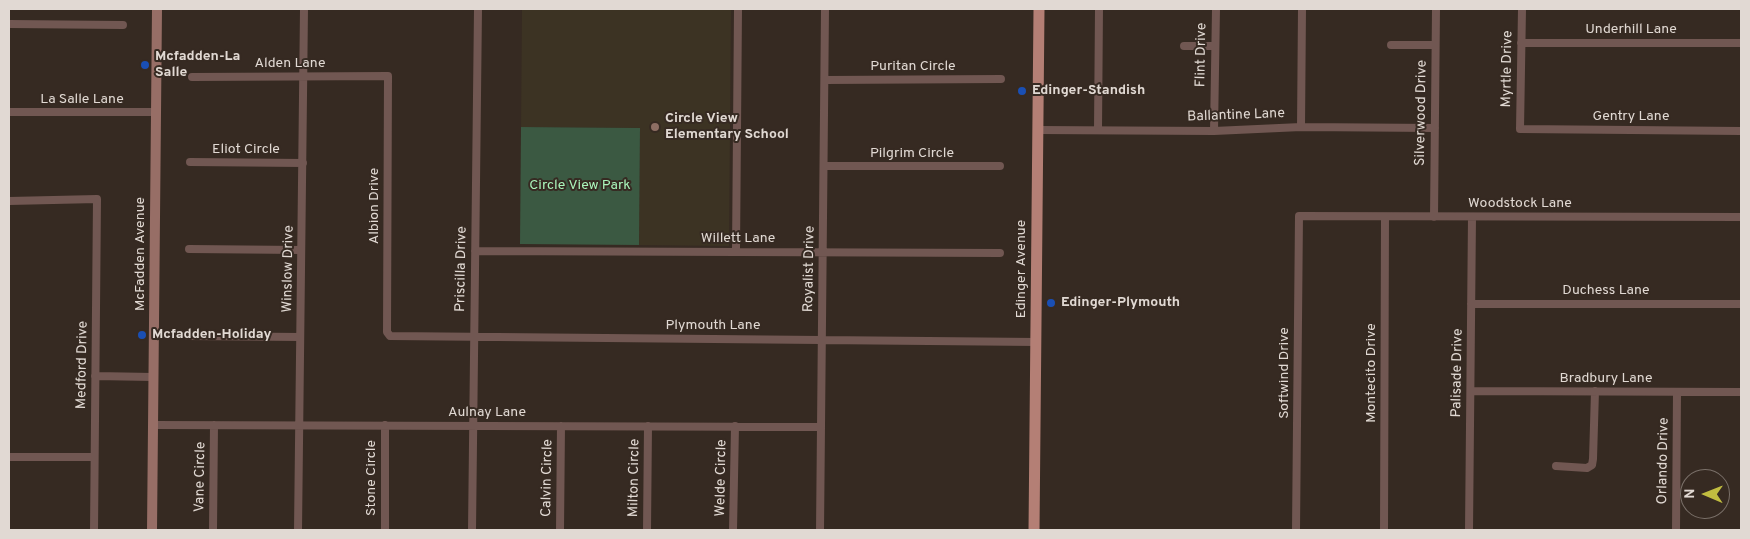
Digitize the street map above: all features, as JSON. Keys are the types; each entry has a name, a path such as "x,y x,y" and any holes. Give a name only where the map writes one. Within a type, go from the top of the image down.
{"main road":[{"name":"Edinger Avenue","path":"1034,530 1039,9"}],"street":[{"name":"McFadden Avenue","path":"152,530 157,9"},
{"name":"Winslow Drive","path":"298,530 304,9"},
{"name":"Priscilla Drive","path":"472,530 478,9"},
{"path":"736,251 738,9"},
{"name":"Royalist Drive","path":"820,530 826,9"},
{"path":"1098,129 1099,9"},
{"name":"Flint Drive","path":"1214,131 1216,9"},
{"path":"1301,126 1302,9"},
{"name":"Silverwood Drive","path":"1434,217 1436,9"},
{"name":"Myrtle Drive","path":"1520,129 1522,9"},
{"path":"9,24 123,25"},
{"name":"Underhill Lane","path":"1521,43 1741,43"},
{"path":"1391,45 1435,45"},
{"path":"1184,46 1215,46"},
{"name":"Alden Lane","path":"192,77 388,76"},
{"name":"Albion Drive","path":"388,76 387,332 390,336"},
{"name":"Puritan Circle","path":"825,80 1001,79"},
{"name":"La Salle Lane","path":"9,112 156,112"},
{"name":"Ballantine Lane","path":"1038,130 1214,131 1301,126 1434,128"},
{"name":"Gentry Lane","path":"1520,129 1741,131"},
{"name":"Eliot Circle","path":"190,162 302,163"},
{"name":"Pilgrim Circle","path":"824,166 1000,166"},
{"name":"Medford Drive","path":"9,201 97,199 94,530"},
{"name":"Woodstock Lane","path":"1299,216 1741,217"},
{"name":"Softwind Drive","path":"1296,530 1299,216"},
{"name":"Montecito Drive","path":"1384,530 1385,217"},
{"name":"Palisade Drive","path":"1469,530 1472,217"},
{"path":"189,249 301,250"},
{"name":"Willett Lane","path":"475,251 1000,253"},
{"name":"Duchess Lane","path":"1471,304 1741,304"},
{"path":"188,336 300,336"},
{"name":"Plymouth Lane","path":"390,336 1036,342"},
{"path":"95,376 154,377"},
{"name":"Bradbury Lane","path":"1470,391 1741,392"},
{"path":"1556,466 1587,468 1592,465 1595,391"},
{"name":"Orlando Drive","path":"1676,530 1677,392"},
{"name":"Aulnay Lane","path":"153,424 820,426"},
{"name":"Vane Circle","path":"213,530 214,425"},
{"name":"Stone Circle","path":"385,425 385,530"},
{"name":"Calvin Circle","path":"560,530 561,426"},
{"name":"Milton Circle","path":"647,530 648,426"},
{"name":"Welde Circle","path":"733,530 735,426"},
{"path":"9,457 94,457"}],"shaded area":[{"name":"Circle View Elementary School","path":"522,9 731,9 729,246 639,245 640,128 521,127"}],"green space":[{"name":"Circle View Park","path":"521,127 640,128 639,245 520,244"}],"place":[{"name":"Mcfadden-La Salle","path":"145,65"},
{"name":"Edinger-Standish","path":"1022,91"},
{"name":"Circle View Elementary School","path":"655,127"},
{"name":"Edinger-Plymouth","path":"1051,303"},
{"name":"Mcfadden-Holiday","path":"142,335"}]}
